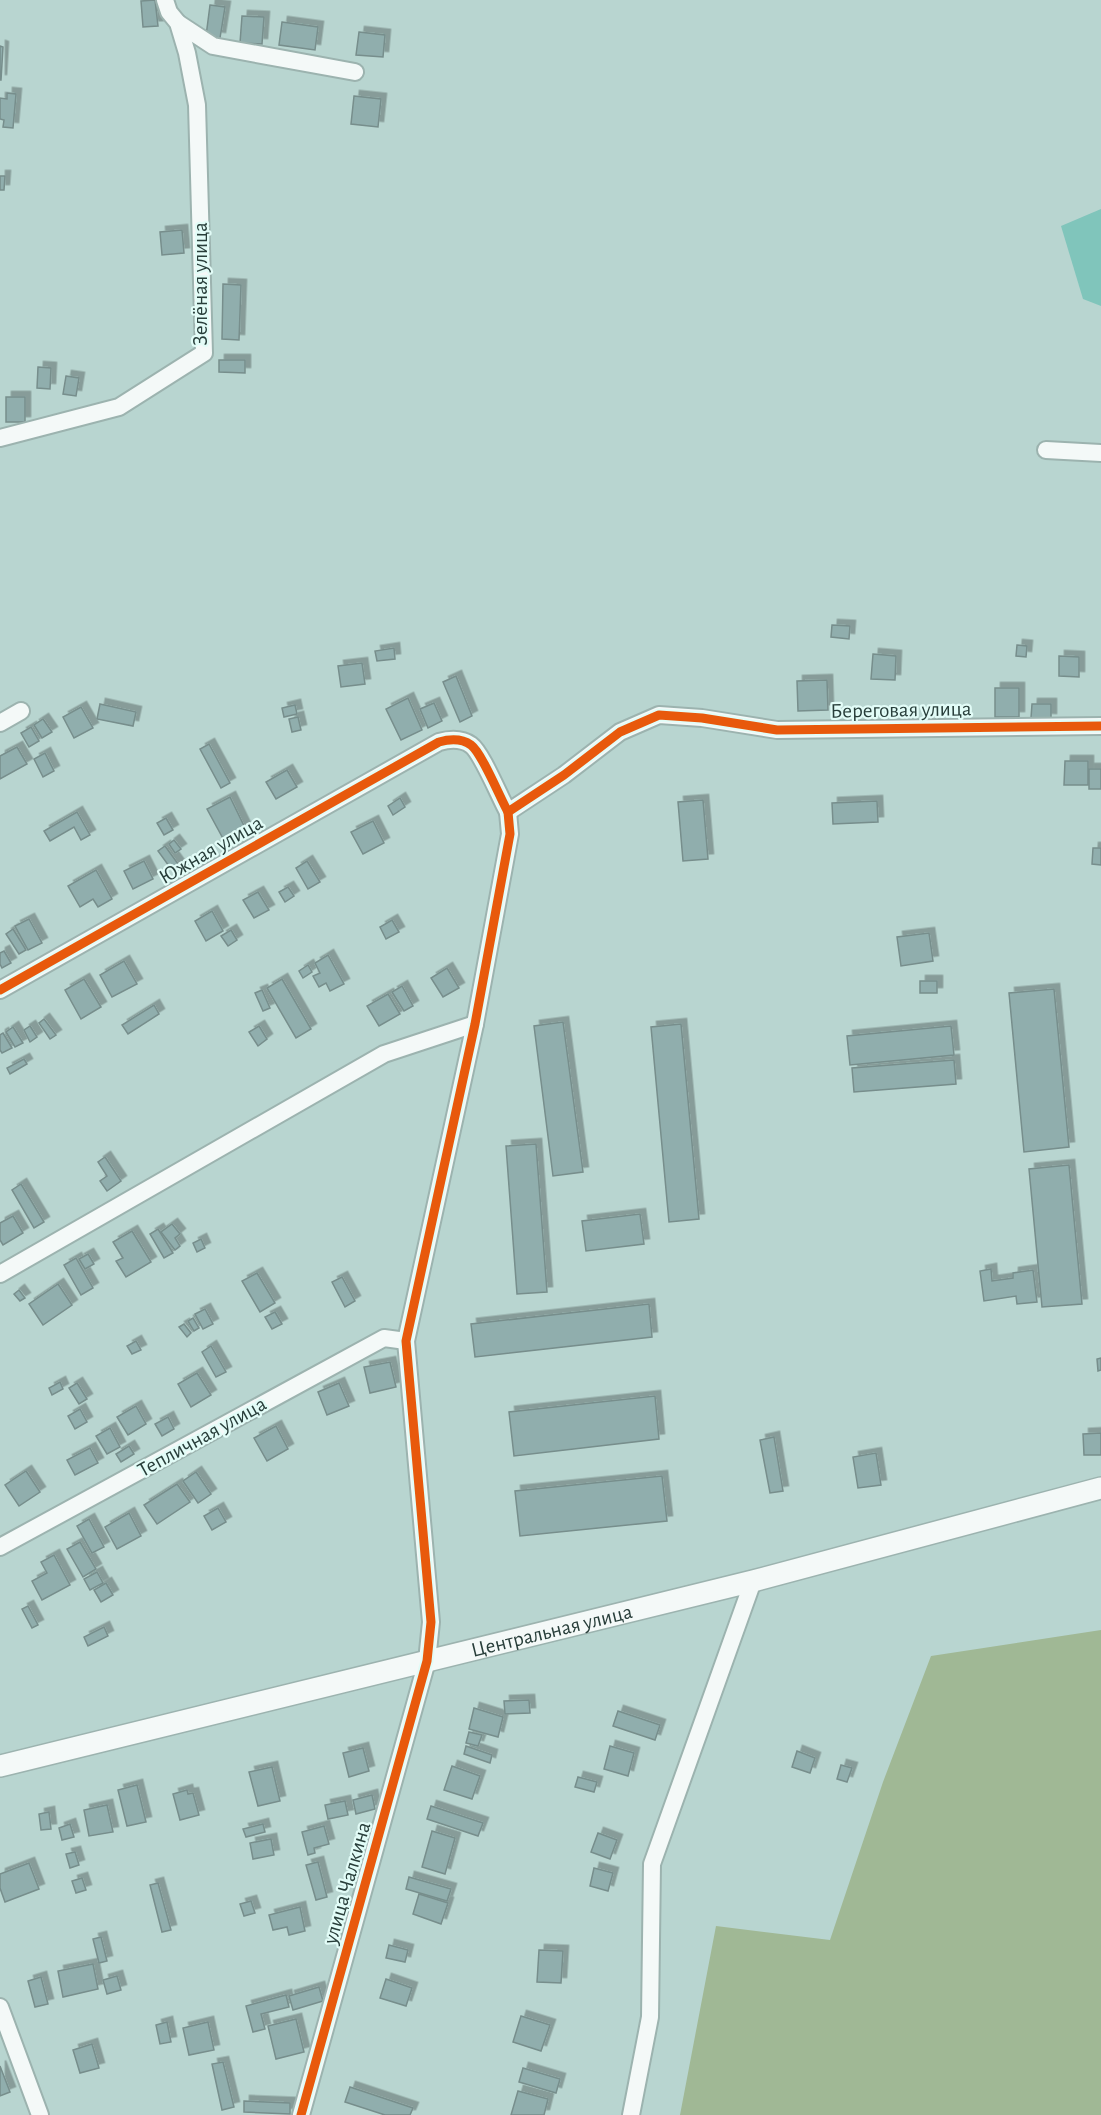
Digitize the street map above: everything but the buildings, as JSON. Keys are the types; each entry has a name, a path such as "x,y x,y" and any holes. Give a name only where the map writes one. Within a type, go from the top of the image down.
{"street":[{"name":"Зелёная улица","path":"0,438 119,407 204,353 197,105 188,53 178,23 169,12 165,0"},
{"path":"178,23 213,46 355,72"},
{"path":"1046,450 1101,453"},
{"path":"0,723 21,711"},
{"name":"Береговая улица","path":"508,812 564,775 620,732 659,715 702,718 777,730 1101,726"},
{"name":"Южная улица","path":"0,990 439,742 451,739 462,741 476,750 508,812"},
{"name":"улица Чалкина","path":"301,2115 427,1662 431,1622 406,1341 475,1024 510,834 508,812"},
{"path":"0,1274 384,1054 475,1024"},
{"name":"Тепличная улица","path":"0,1547 384,1338 406,1341"},
{"name":"Центральная улица","path":"0,1766 753,1581 1101,1488"},
{"path":"631,2115 650,2017 652,1864 753,1581"},
{"path":"0,2007 40,2115"}],"shaded area":[{"path":"1101,209 1101,306 1083,299 1061,226"},
{"path":"1101,1630 1101,2115 680,2115 716,1926 830,1940 883,1782 931,1656"}],"cycle path":[{"path":"0,990 443,741 463,741 471,745 485,766 508,812 564,775 620,732 659,715 702,718 777,730 1101,726"},
{"path":"301,2115 427,1661 431,1622 406,1341 475,1024 510,834 508,812"}]}
